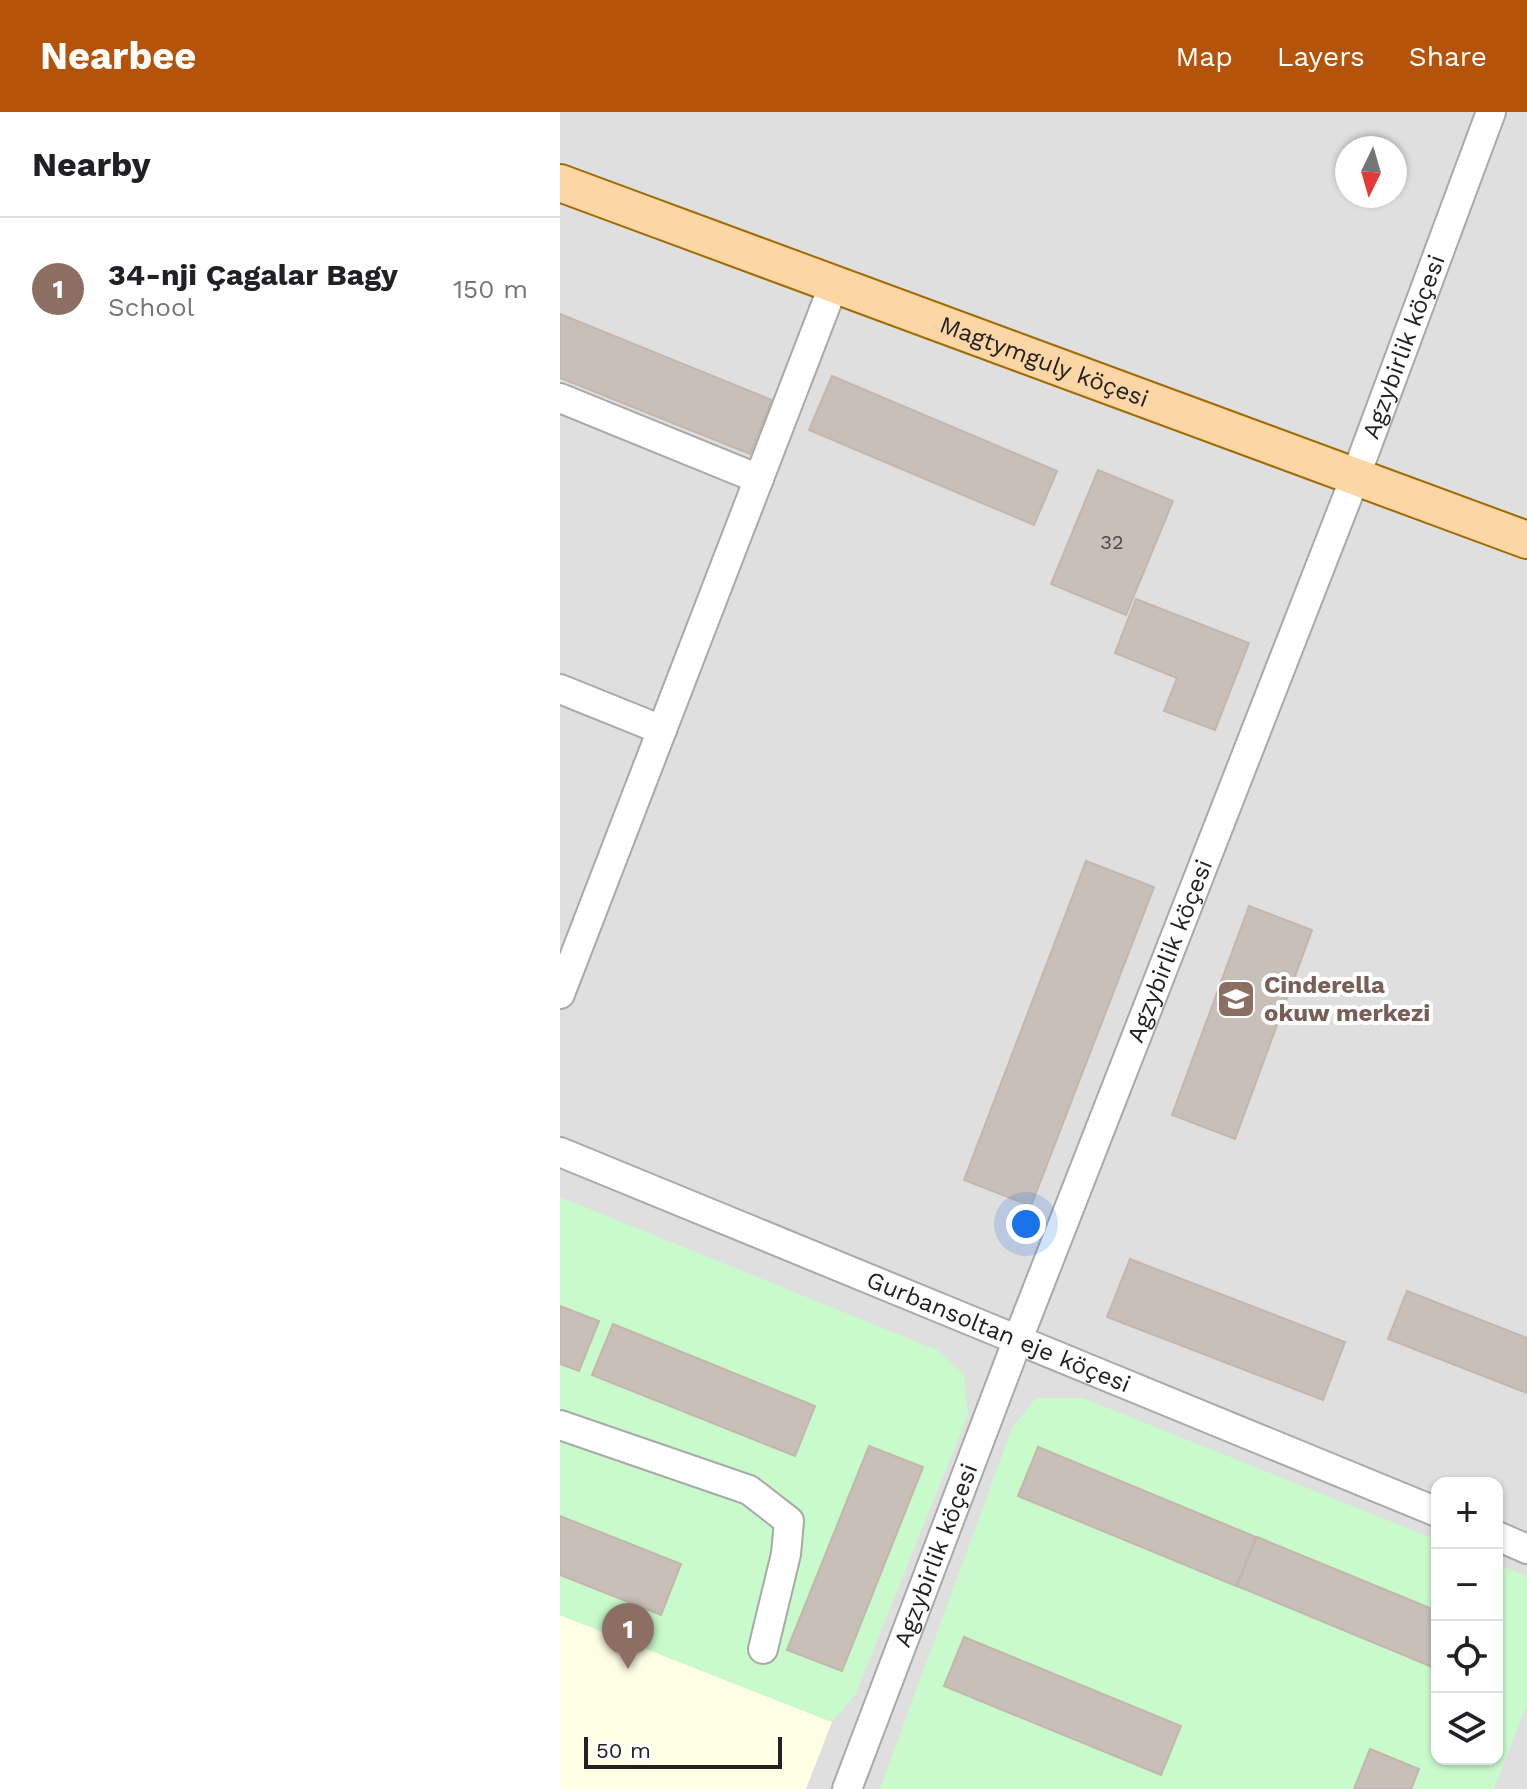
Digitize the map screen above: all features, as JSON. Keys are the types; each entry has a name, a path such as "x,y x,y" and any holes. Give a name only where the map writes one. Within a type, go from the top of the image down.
{"main road":[{"name":"Magtymguly köçesi","path":"560,183 1527,540"}],"street":[{"name":"Agzybirlik köçesi","path":"847,1789 1018,1339 1356,475 1491,112"},
{"path":"560,994 834,284"},
{"path":"560,398 759,479"},
{"path":"560,689 662,730"},
{"name":"Gurbansoltan eje köçesi","path":"560,1152 1431,1510"},
{"path":"560,1425 749,1490 789,1521 786,1554 763,1649"},
{"path":"1503,1539 1527,1549"}],"shaded area":[{"path":"560,112 1527,112 1527,1789 560,1789"},
{"path":"560,1615 832,1722 806,1789 560,1789"}],"green space":[{"path":"560,1197 937,1350 964,1375 968,1415 855,1695 832,1722 560,1615"},
{"path":"1036,1398 1083,1398 1431,1538 1431,1765 1503,1765 1503,1566 1527,1576 1527,1704 1494,1789 880,1789 1012,1428"}],"building":[{"path":"560,314 772,400 750,454 560,378"},
{"path":"832,376 1057,471 1034,525 809,430"},
{"path":"1098,470 1173,501 1126,615 1051,584"},
{"path":"1136,599 1249,643 1215,730 1164,711 1177,678 1115,653"},
{"path":"1086,861 1154,887 1031,1206 964,1180"},
{"path":"1249,906 1312,930 1235,1139 1172,1115"},
{"path":"1130,1259 1345,1342 1323,1400 1107,1317"},
{"path":"1407,1291 1527,1338 1527,1393 1388,1339"},
{"path":"560,1306 599,1321 579,1371 560,1364"},
{"path":"613,1324 815,1406 795,1456 592,1375"},
{"path":"869,1446 923,1467 842,1671 787,1650"},
{"path":"1038,1447 1256,1537 1236,1586 1018,1496"},
{"path":"560,1516 681,1564 661,1615 560,1575"},
{"path":"1257,1537 1431,1609 1431,1667 1237,1586"},
{"path":"964,1637 1181,1726 1161,1775 944,1686"},
{"path":"1370,1749 1419,1769 1411,1789 1354,1789"}],"place":[{"name":"Cinderella okuw merkezi","path":"1236,999"},
{"name":"34-nji Çagalar Bagy","path":"628,1669"}]}
